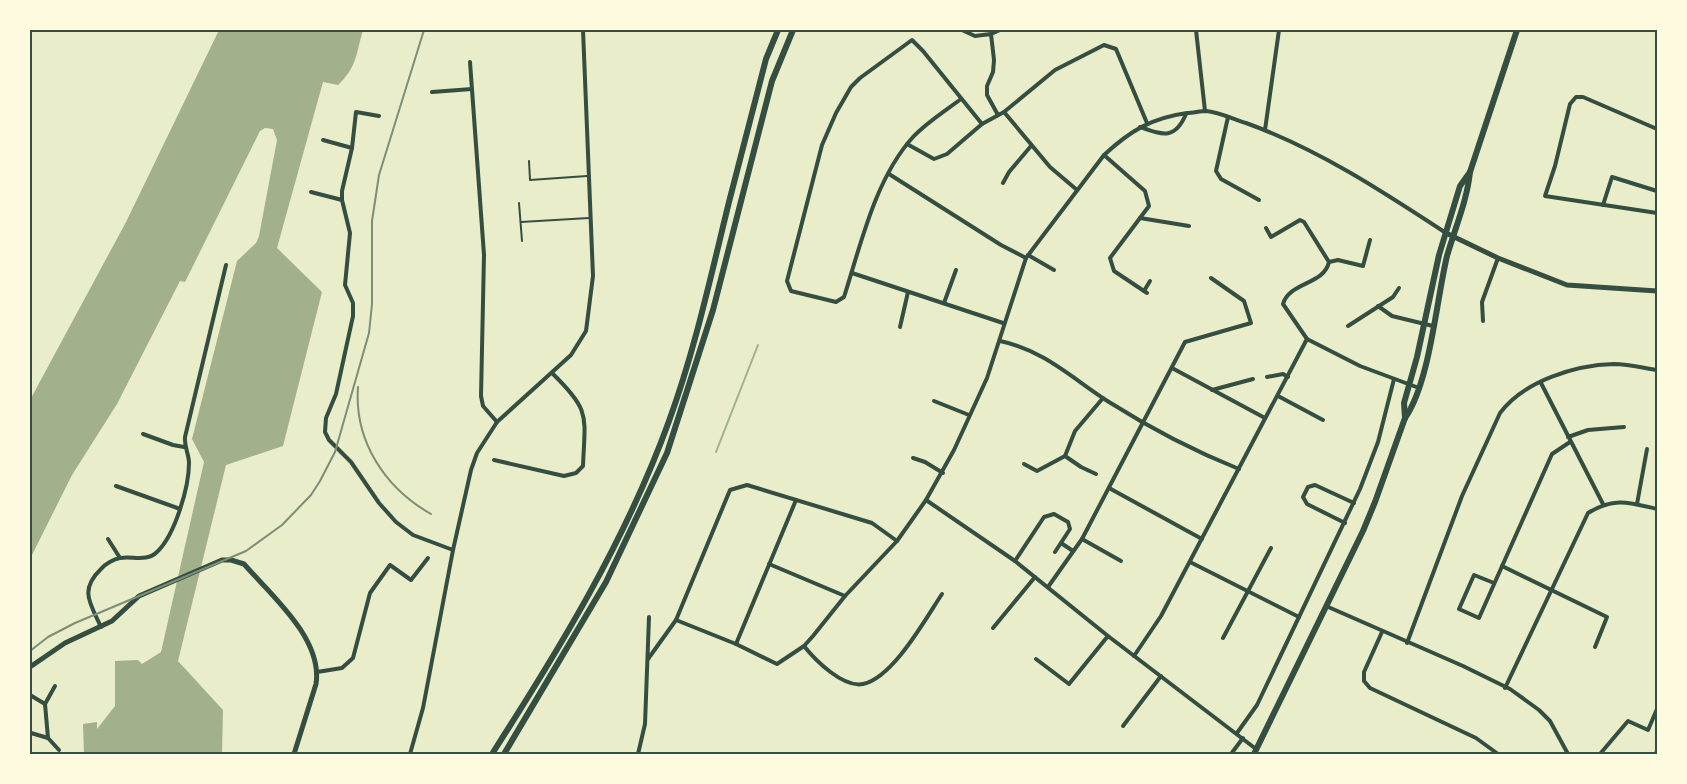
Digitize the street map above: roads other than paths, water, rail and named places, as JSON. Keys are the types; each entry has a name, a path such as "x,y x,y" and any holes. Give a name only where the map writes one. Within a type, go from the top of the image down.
{"highway":[{"path":"492,754 562,641 599,576 643,485 670,420 703,313 766,59 778,30"},
{"path":"504,754 606,582 667,453 713,310 772,81 793,30"},
{"path":"1255,751 1375,502 1405,418 1413,406 1419,388 1453,237 1468,189 1470,172 1517,30"},
{"path":"1405,418 1404,403 1410,385 1446,232 1460,186 1470,172"}],"street":[{"path":"410,754 423,708 453,550 470,470 476,453 498,422 571,355 586,331 593,276 587,176 582,30"},
{"path":"962,30 975,36 991,34 1000,30"},
{"path":"1196,30 1205,111"},
{"path":"1265,130 1279,30"},
{"path":"991,34 994,60 993,72 987,86 987,95 998,115"},
{"path":"961,99 924,126 907,144 889,174 872,214 844,297 836,302 791,292 787,281 822,145 836,113 851,87 867,72 912,40 982,124"},
{"path":"907,144 934,159 947,154 982,124 1004,112 1055,70 1104,45 1116,49 1147,123"},
{"path":"470,62 484,255 481,396 483,406 498,422"},
{"path":"432,92 472,89"},
{"path":"1657,129 1583,97 1576,97 1573,100 1544,196 1657,213"},
{"path":"676,620 736,644 777,664 804,646 845,596 896,542 943,473 988,378 1000,341 1003,323 1027,256 1104,155 1120,140 1147,123 1168,116 1205,111 1228,117 1265,130 1327,159 1368,182 1453,237 1498,258 1567,285 1657,291"},
{"path":"379,116 356,112 352,148 342,200 350,233 345,285 353,310 336,394 326,418 325,432 329,440 355,467 379,503 396,522 421,538 453,550"},
{"path":"1004,112 1050,167 1077,190"},
{"path":"1140,127 1163,135 1174,132 1182,124 1186,114"},
{"path":"1228,117 1216,171 1221,179 1259,200"},
{"path":"323,140 352,148"},
{"path":"1003,183 1031,146"},
{"path":"1104,155 1145,191 1149,206 1110,258 1114,271 1146,292 1150,281"},
{"path":"889,174 1001,245 1054,270"},
{"path":"1603,205 1612,177 1657,191"},
{"path":"311,192 342,200"},
{"path":"1140,218 1189,226"},
{"path":"1266,228 1271,237 1300,220 1304,222 1329,262"},
{"path":"1329,262 1338,260 1363,266 1370,240"},
{"path":"1483,321 1482,302 1498,258"},
{"path":"1329,262 1324,273 1290,292 1283,304 1307,339 1394,379 1419,388"},
{"path":"101,627 91,605 87,589 90,579 104,566 120,558 152,556 158,552 169,534 180,509 189,461 184,447 226,265"},
{"path":"944,303 956,270"},
{"path":"852,273 1003,323"},
{"path":"1048,587 1082,539 1185,342 1251,323 1244,301 1210,278"},
{"path":"1348,326 1393,297 1399,288"},
{"path":"900,327 908,292"},
{"path":"1378,306 1392,316 1433,326"},
{"path":"1134,656 1161,616 1307,339"},
{"path":"1000,341 1041,355 1103,398 1144,423 1238,469"},
{"path":"1407,643 1462,496 1500,413 1509,402 1541,383 1570,370 1608,365 1657,370"},
{"path":"1172,368 1265,418"},
{"path":"494,460 564,476 576,473 583,466 584,419 582,407 574,394 552,373"},
{"path":"1267,377 1283,374 1288,377"},
{"path":"1211,390 1253,378"},
{"path":"1237,733 1257,705 1354,503 1378,442 1394,379"},
{"path":"1541,383 1603,504"},
{"path":"1278,396 1323,420"},
{"path":"1024,464 1037,471 1065,456 1076,430 1103,398"},
{"path":"934,401 969,415"},
{"path":"1494,583 1474,575 1459,609 1479,618 1552,454 1570,439 1588,430 1624,427"},
{"path":"143,434 184,447"},
{"path":"1637,504 1646,449"},
{"path":"1065,456 1081,468 1096,474"},
{"path":"913,458 925,462 943,473"},
{"path":"648,659 676,620 730,490 747,485 872,523 896,542"},
{"path":"1344,523 1307,504 1303,498 1308,487 1315,485 1354,503"},
{"path":"116,486 180,509"},
{"path":"1109,488 1202,539"},
{"path":"736,644 796,500"},
{"path":"926,500 1015,561 1108,636 1237,733 1255,751"},
{"path":"1506,688 1588,514 1603,504 1617,501 1657,509"},
{"path":"1015,561 1044,517 1054,514 1068,522 1070,529 1055,552"},
{"path":"108,539 120,558"},
{"path":"1082,539 1121,561"},
{"path":"1061,543 1073,551"},
{"path":"1224,638 1271,548"},
{"path":"317,672 342,668 353,658 370,593 390,565 411,580 428,558"},
{"path":"30,667 65,643 101,627 122,614 139,596 227,559 244,564 305,635 313,651 317,672 314,696 294,754"},
{"path":"1190,562 1299,617"},
{"path":"769,564 845,596"},
{"path":"1502,566 1607,617 1595,647"},
{"path":"993,628 1035,577"},
{"path":"804,646 835,676 861,684 879,678 910,644 942,594"},
{"path":"1326,606 1463,666 1506,688 1539,710 1557,731 1568,754"},
{"path":"638,754 645,724 649,617"},
{"path":"1382,632 1364,672 1364,682 1370,688 1476,738 1498,754"},
{"path":"1036,659 1069,684 1108,636"},
{"path":"1124,726 1161,676"},
{"path":"48,738 45,704 56,686"},
{"path":"30,695 45,704"},
{"path":"1600,754 1628,721 1648,730 1657,709"},
{"path":"31,733 48,738 59,750"},
{"path":"1231,754 1243,738"}],"lane":[{"path":"529,161 530,180 587,176"},
{"path":"520,203 522,241"},
{"path":"521,222 589,218"}],"waterway":[{"path":"716,452 758,345"}],"railway":[{"path":"30,651 48,637 75,623 246,551 282,525 311,495 320,481 335,452 369,333 372,304 372,221 379,175 424,30"},
{"path":"358,387 358,407 361,426 367,444 376,461 400,491 431,514"}]}
